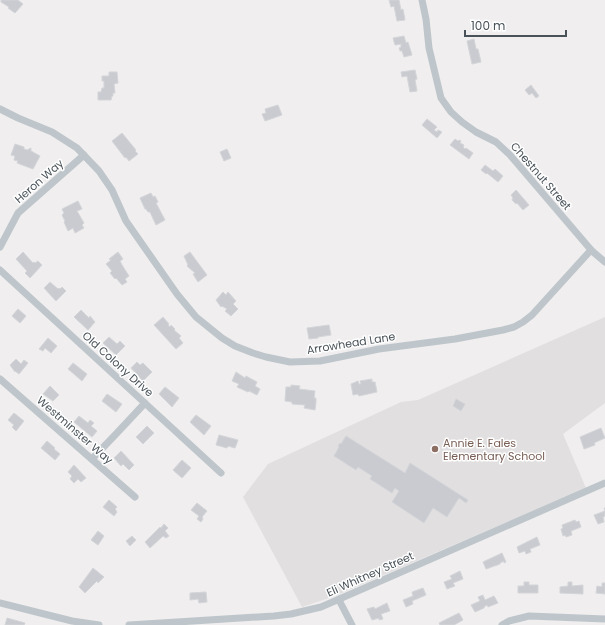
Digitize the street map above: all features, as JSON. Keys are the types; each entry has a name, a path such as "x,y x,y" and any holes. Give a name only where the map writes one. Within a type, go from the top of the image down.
{"street":[{"name":"Chestnut Street","path":"422,0 426,19 429,48 441,98 450,112 476,132 496,142 510,155 591,250 605,262"},
{"name":"Arrowhead Lane","path":"0,108 18,118 63,138 84,155 99,171 112,190 126,221 177,294 196,317 210,329 235,346 253,353 276,359 303,362 320,361 379,349 455,339 514,327 532,315 591,250"},
{"name":"Heron Way","path":"0,246 18,213 84,155"},
{"name":"Old Colony Drive","path":"0,270 221,473"},
{"name":"Westminster Way","path":"0,379 135,497"},
{"path":"92,459 145,402"},
{"name":"Eli Whitney Street","path":"129,625 291,614 321,607 605,484"},
{"path":"339,600 352,625"},
{"path":"0,603 72,621 99,625"},
{"path":"502,625 529,616 605,619"}],"shaded area":[{"name":"Annie E. Fales Elementary School","path":"605,317 605,403 563,434 586,488 335,596 302,607 243,497 268,464 401,402 418,400"}],"building":[{"path":"1,0 18,0 23,4 15,13 1,2"},
{"path":"389,0 399,0 401,10 403,9 405,20 397,21 394,6 391,7"},
{"path":"404,36 406,43 408,42 412,55 404,57 399,48 401,47 401,44 395,45 393,38"},
{"path":"474,39 481,62 472,64 467,41"},
{"path":"415,70 417,91 410,92 407,76 402,77 401,72"},
{"path":"109,72 117,72 118,83 114,84 115,93 113,93 111,100 98,100 98,92 101,92 102,88 104,88 102,76 109,76"},
{"path":"531,85 539,96 536,98 532,93 529,95 525,90"},
{"path":"278,105 282,115 265,121 262,114 266,113 265,109"},
{"path":"427,119 437,127 434,130 437,132 438,130 442,132 437,138 422,125"},
{"path":"122,133 138,154 129,161 112,141"},
{"path":"455,139 461,141 460,143 464,145 463,147 465,149 466,148 473,153 469,159 450,145"},
{"path":"15,144 24,147 24,149 27,150 31,148 31,151 40,156 33,169 17,163 18,161 14,160 15,156 11,155"},
{"path":"227,149 231,158 224,161 220,152"},
{"path":"485,165 493,171 495,169 503,176 498,182 481,170"},
{"path":"516,190 529,205 523,210 512,200 513,198 511,195"},
{"path":"151,193 153,197 155,196 158,202 156,203 165,220 156,225 150,212 145,209 140,198"},
{"path":"78,201 82,209 77,211 84,223 82,225 84,228 75,233 73,228 68,231 62,215 64,213 62,209"},
{"path":"23,252 33,263 38,261 42,265 30,278 25,273 27,271 16,259"},
{"path":"118,252 123,259 120,261 129,276 125,279 127,282 122,285 110,273 112,271 106,264 111,260 109,259"},
{"path":"190,252 207,275 198,282 193,274 195,273 187,266 188,265 184,256"},
{"path":"50,282 58,289 62,287 66,291 56,301 44,288"},
{"path":"223,292 226,295 228,292 236,301 233,304 238,309 231,316 225,311 227,309 222,306 221,307 216,300"},
{"path":"18,309 26,316 20,323 12,316"},
{"path":"81,310 89,318 90,316 95,322 88,330 74,317"},
{"path":"163,317 169,324 168,325 170,327 171,325 181,336 179,338 183,343 176,349 154,325"},
{"path":"329,325 331,335 309,339 307,328"},
{"path":"109,337 117,344 120,341 125,346 116,355 103,343"},
{"path":"48,338 57,346 51,353 45,348 43,351 39,349"},
{"path":"16,359 21,364 24,360 28,363 19,374 15,372 10,365"},
{"path":"137,362 140,365 143,363 152,372 143,381 131,368"},
{"path":"73,363 87,374 82,381 68,369"},
{"path":"236,372 245,378 246,376 257,382 255,386 260,389 257,395 237,387 239,384 232,381"},
{"path":"372,379 372,382 375,382 377,392 359,396 358,394 353,395 351,384 358,381 359,384 361,384 360,381"},
{"path":"291,385 300,386 299,389 315,391 315,410 304,408 305,405 292,404 292,402 285,401 286,387 291,387"},
{"path":"50,386 59,395 53,401 43,394"},
{"path":"165,387 179,398 172,407 159,394"},
{"path":"107,394 122,404 116,412 102,401"},
{"path":"456,399 465,404 461,411 453,406"},
{"path":"14,413 24,421 16,431 12,427 14,425 8,420"},
{"path":"196,415 211,426 204,435 190,422"},
{"path":"79,416 88,423 90,420 94,423 91,426 97,431 92,437 74,422"},
{"path":"147,426 154,433 143,444 136,437"},
{"path":"601,428 605,438 594,443 595,445 584,449 580,437"},
{"path":"219,435 238,440 235,448 228,446 227,448 216,445"},
{"path":"346,436 405,473 410,463 468,500 466,503 459,498 447,517 433,508 424,523 392,502 399,491 395,488 392,493 370,479 372,476 358,467 356,470 334,456 339,447 338,446"},
{"path":"47,441 60,454 55,460 41,448"},
{"path":"121,451 134,465 129,470 123,464 121,466 114,458"},
{"path":"182,460 191,468 182,478 173,470"},
{"path":"74,465 86,478 81,482 78,479 74,483 70,479 72,476 68,472"},
{"path":"109,500 117,507 115,509 117,512 114,516 103,507"},
{"path":"197,503 207,511 202,517 203,519 201,522 197,519 199,516 191,510"},
{"path":"605,511 605,516 603,517 604,522 598,524 594,515"},
{"path":"575,520 576,522 579,521 581,527 571,531 572,535 566,537 565,535 563,536 561,529 563,528 562,525"},
{"path":"164,524 168,528 165,531 169,536 166,538 163,536 150,548 145,542"},
{"path":"98,531 104,536 98,545 91,540"},
{"path":"132,536 136,540 130,546 126,541"},
{"path":"537,537 540,545 530,549 531,552 526,554 525,551 519,553 517,547"},
{"path":"502,553 506,562 504,563 504,561 486,569 483,562"},
{"path":"93,568 104,577 98,583 97,581 85,593 79,587"},
{"path":"460,571 463,579 453,583 455,586 447,589 444,582 452,579 450,576"},
{"path":"524,582 529,582 529,585 538,585 538,593 518,593 518,586 524,586"},
{"path":"568,582 572,582 572,586 583,585 583,594 560,593 560,587 568,586"},
{"path":"602,583 605,583 605,594 596,593 597,586 602,587"},
{"path":"423,588 426,595 412,601 413,604 406,607 403,600 413,596 412,592"},
{"path":"206,592 207,602 199,603 198,599 190,600 190,593"},
{"path":"483,595 485,600 494,596 498,603 488,607 487,605 475,612 471,605 480,601 478,597"},
{"path":"387,603 390,611 381,614 383,619 379,620 379,618 372,620 367,609 374,607 375,609"},
{"path":"459,613 463,620 454,625 440,625 439,623"},
{"path":"7,618 25,623 24,625 5,625"}],"place":[{"name":"Annie E. Fales Elementary School","path":"435,449"}]}
